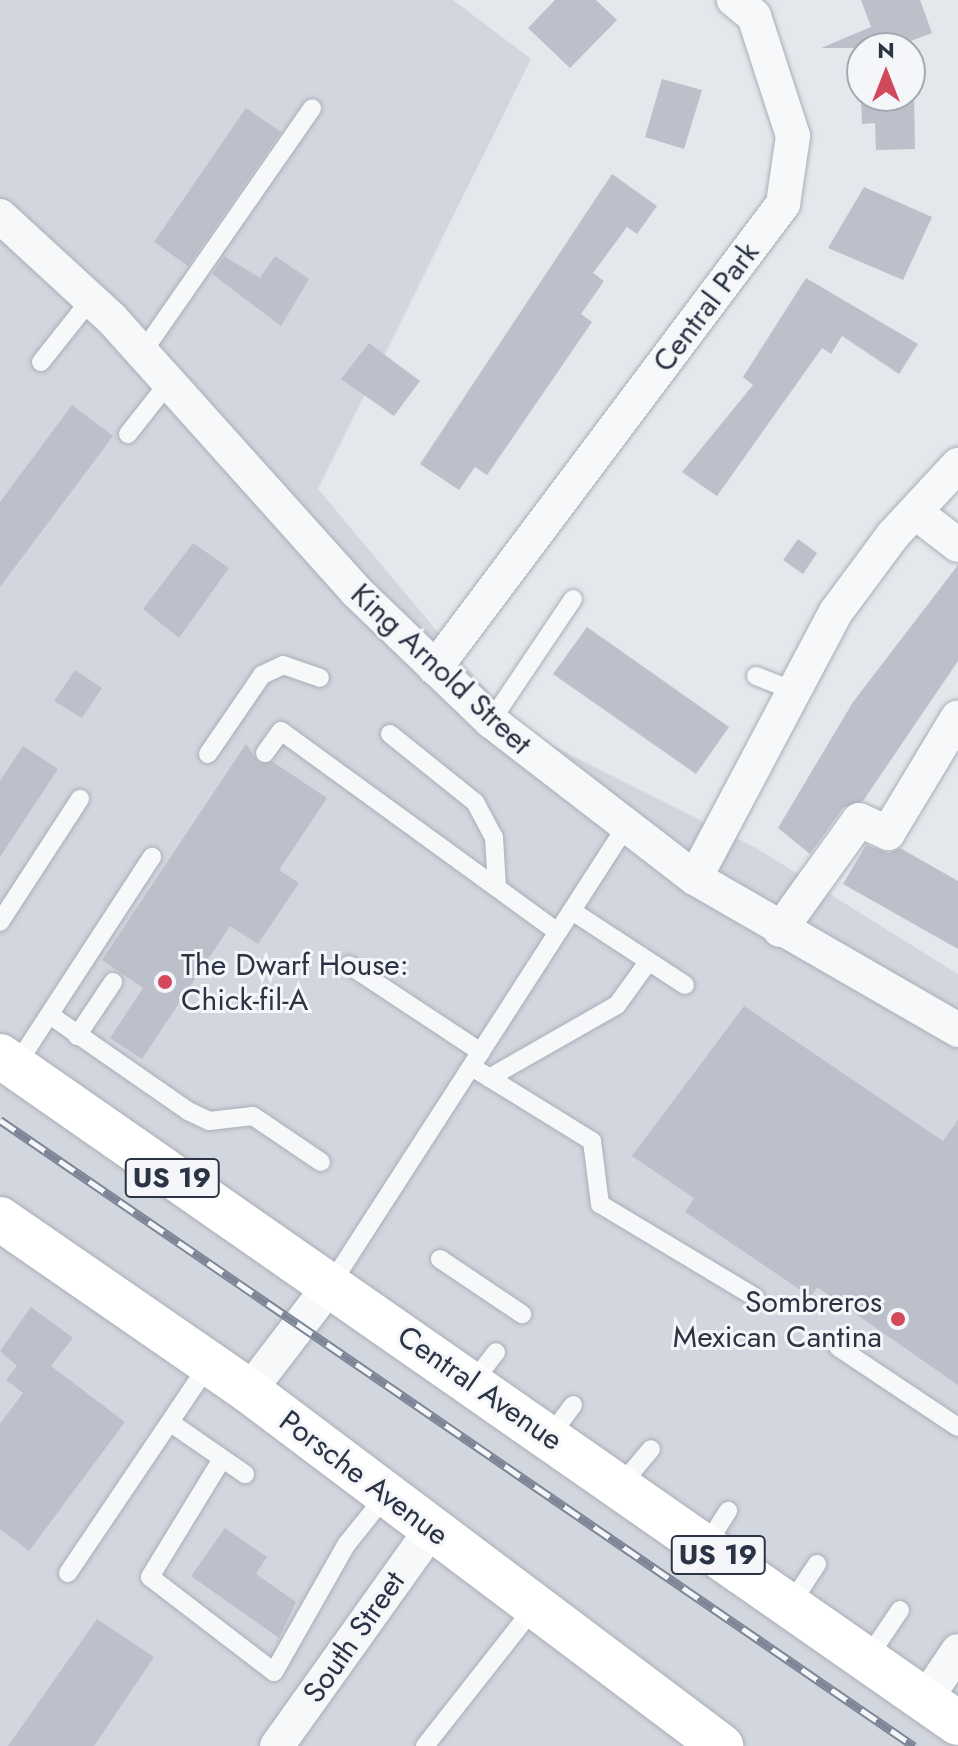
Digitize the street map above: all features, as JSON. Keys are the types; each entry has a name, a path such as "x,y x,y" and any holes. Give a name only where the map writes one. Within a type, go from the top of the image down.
{"main road":[{"name":"Central Avenue","path":"8,1062 331,1284 484,1367 561,1421 620,1486 942,1712"},
{"name":"Porsche Avenue","path":"0,1219 249,1391 536,1603 721,1746"}],"street":[{"name":"Central Park","path":"435,668 783,204 793,136 754,16 734,0"},
{"name":"King Arnold Street","path":"0,216 91,299 357,592 491,721 625,828 695,878 780,930 958,1030"},
{"path":"695,878 836,612 915,512 958,465"},
{"path":"915,512 958,545"},
{"path":"780,930 859,820 888,833 958,717"},
{"path":"249,1391 331,1284"},
{"name":"South Street","path":"277,1746 432,1529"},
{"path":"942,1712 958,1651"}],"lane":[{"path":"142,353 312,108"},
{"path":"41,362 91,299"},
{"path":"128,434 169,382"},
{"path":"491,721 573,599"},
{"path":"208,754 262,675 283,665 320,678"},
{"path":"756,676 794,691"},
{"path":"265,753 281,731 558,932"},
{"path":"390,734 475,802 494,837 497,887"},
{"path":"0,922 80,799"},
{"path":"331,1284 625,828"},
{"path":"8,1062 50,1015 152,857"},
{"path":"572,911 685,985"},
{"path":"489,1078 617,1005 648,962"},
{"path":"349,965 476,1060 489,1078 592,1141 600,1204 755,1297"},
{"path":"77,1036 113,982"},
{"path":"50,1015 188,1111 209,1121 253,1116 321,1162"},
{"path":"440,1259 522,1314"},
{"path":"838,1347 958,1427"},
{"path":"68,1573 209,1364"},
{"path":"171,1423 245,1474"},
{"path":"620,1486 651,1449"},
{"path":"222,1459 150,1577 274,1672 346,1545 386,1495"},
{"path":"705,1547 728,1511"},
{"path":"790,1605 817,1564"},
{"path":"425,1746 536,1603"},
{"path":"867,1659 900,1610"}],"shaded area":[{"path":"0,0 453,0 531,59 318,489 519,729 758,849 958,974 958,1746 0,1746"}],"building":[{"path":"555,0 596,0 617,20 570,68 528,28"},
{"path":"861,0 920,0 932,33 859,32 871,27"},
{"path":"846,38 846,48 821,48"},
{"path":"662,79 702,90 684,149 645,137"},
{"path":"246,108 281,132 188,266 154,242"},
{"path":"862,112 914,112 915,149 876,150 875,123 862,124"},
{"path":"612,174 657,206 637,234 627,227 593,273 604,281 581,314 592,322 487,475 475,467 459,490 420,464"},
{"path":"864,187 932,217 903,280 828,248"},
{"path":"224,256 260,278 275,256 309,279 281,326 212,274"},
{"path":"806,278 918,344 899,374 842,336 831,354 822,348 717,496 682,472 753,385 743,377"},
{"path":"369,343 420,381 394,416 341,379"},
{"path":"72,405 113,436 0,587 0,502"},
{"path":"798,539 817,553 803,574 783,560"},
{"path":"193,543 229,568 179,638 143,609"},
{"path":"958,565 958,661 863,801 843,808 810,854 778,828 853,702"},
{"path":"587,627 729,727 696,774 553,674"},
{"path":"75,670 102,688 82,718 54,701"},
{"path":"246,744 259,763 273,762 327,798 279,870 299,883 258,944 230,926 142,1059 110,1038 143,988 102,960"},
{"path":"23,746 58,769 0,857 0,781"},
{"path":"866,845 889,853 900,848 958,881 958,949 843,884"},
{"path":"744,1006 943,1141 958,1120 958,1385 817,1287 811,1297 685,1212 694,1198 632,1156"},
{"path":"31,1307 73,1338 51,1366 125,1422 29,1551 0,1529 0,1424 23,1393 6,1380 17,1366 0,1351"},
{"path":"225,1528 267,1557 256,1574 296,1602 279,1638 191,1576"},
{"path":"97,1619 154,1657 94,1746 8,1746"}],"railway":[{"path":"0,1120 914,1746"}],"place":[{"name":"The Dwarf House: Chick-fil-A","path":"165,982"},
{"name":"Sombreros Mexican Cantina","path":"898,1319"}]}
